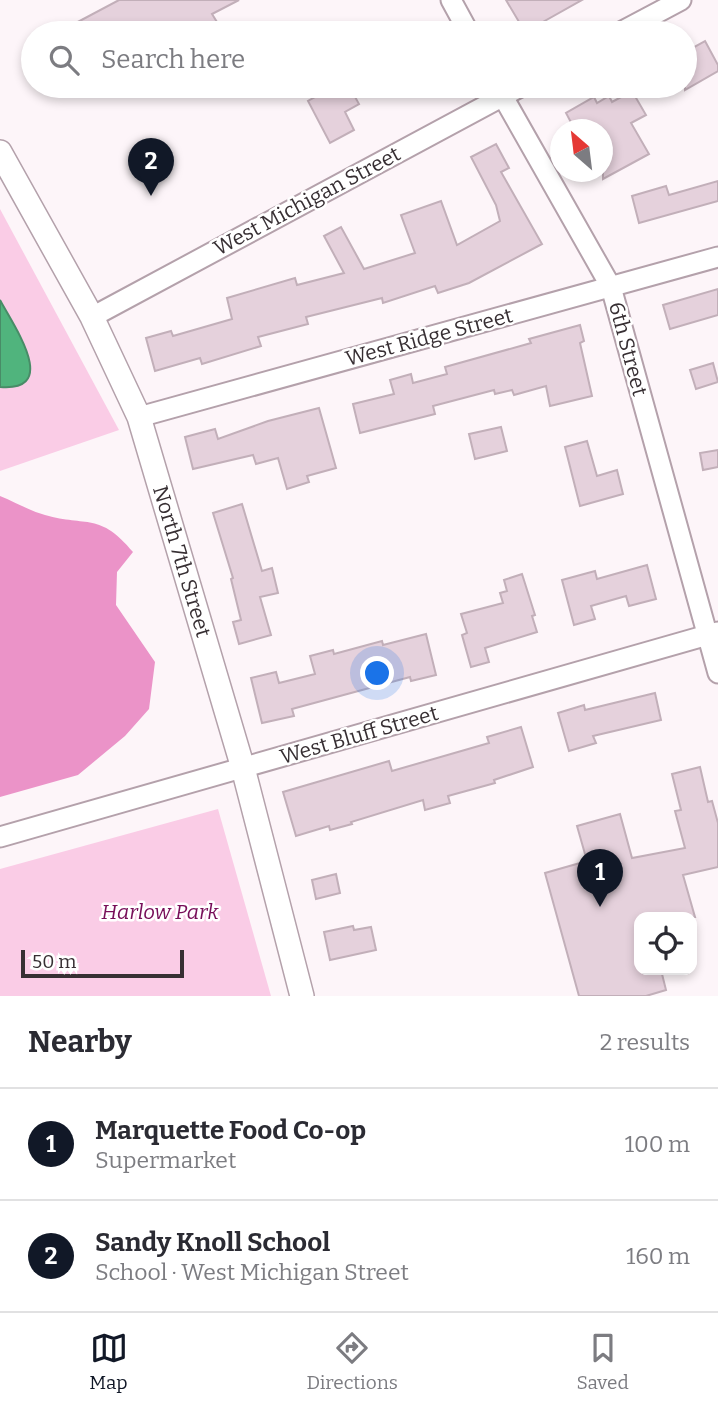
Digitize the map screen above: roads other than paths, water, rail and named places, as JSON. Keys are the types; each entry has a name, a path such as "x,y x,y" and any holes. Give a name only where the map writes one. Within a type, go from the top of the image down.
{"street":[{"path":"451,0 462,21"},
{"path":"642,21 681,0"},
{"name":"West Michigan Street","path":"92,317 487,98"},
{"name":"6th Street","path":"504,98 611,286 712,633 718,673"},
{"name":"North 7th Street","path":"0,152 92,317 139,417 243,768 302,996"},
{"name":"West Ridge Street","path":"139,417 718,257"},
{"name":"West Bluff Street","path":"0,837 712,633"}],"place":[{"name":"Sandy Knoll School","path":"151,196"},
{"name":"Marquette Food Co-op","path":"600,907"}],"park label":[{"name":"Harlow Park","path":"160,912"}]}
